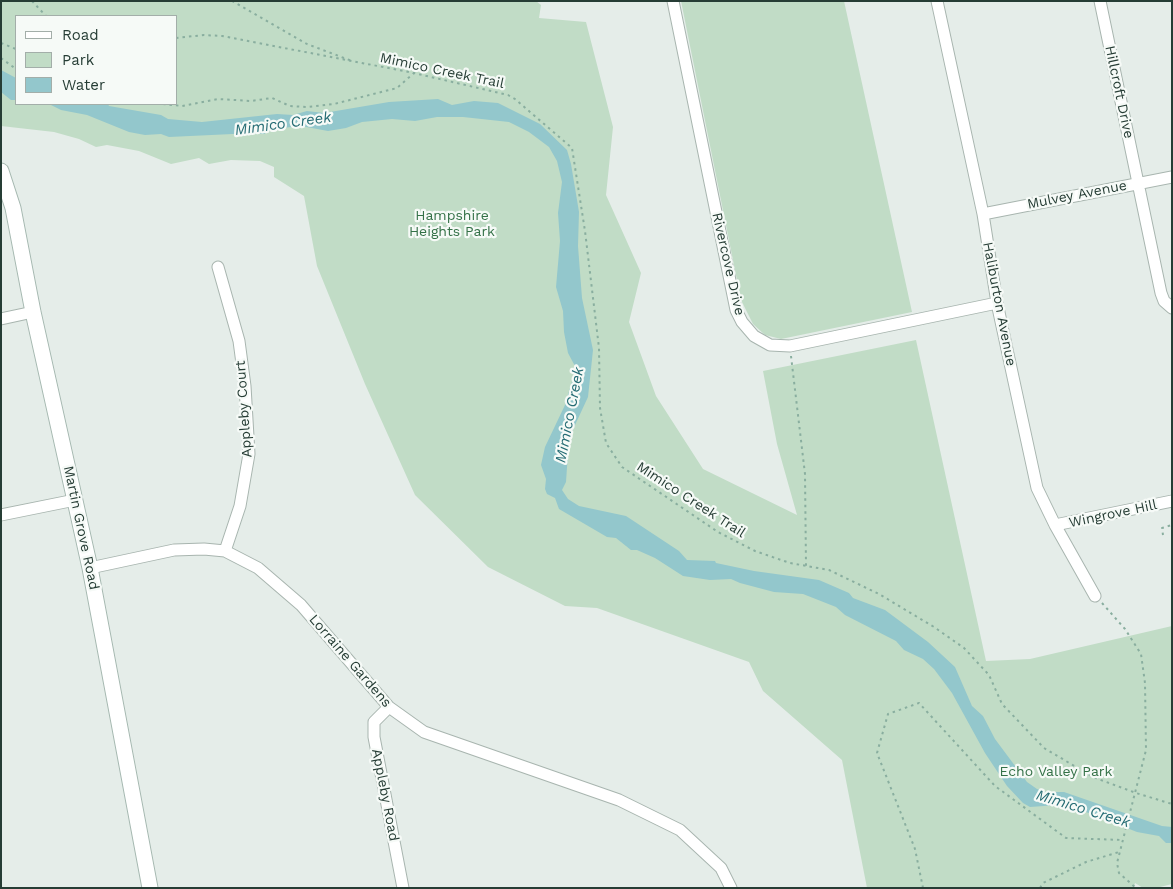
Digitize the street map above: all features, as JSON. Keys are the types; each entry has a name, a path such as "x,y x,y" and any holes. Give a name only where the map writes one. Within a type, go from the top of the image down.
{"main road":[{"name":"Martin Grove Road","path":"1,171 13,208 33,312 90,568 150,888"}],"street":[{"name":"Rivercove Drive","path":"674,1 736,310 742,322 754,336 770,345 790,346 997,303"},
{"name":"Haliburton Avenue","path":"937,1 982,214 997,303 1037,488 1055,526 1095,596"},
{"name":"Hillcroft Drive","path":"1100,1 1160,293 1164,302 1172,308"},
{"name":"Mulvey Avenue","path":"982,214 1172,177"},
{"name":"Appleby Court","path":"218,267 239,341 245,386 249,454 240,506 225,551"},
{"path":"1,319 33,312"},
{"path":"1,515 75,500"},
{"name":"Wingrove Hill","path":"1055,526 1172,502"},
{"name":"Lorraine Gardens","path":"90,568 174,550 225,551 258,568 281,585 307,612 389,707 424,732 619,800 680,830 720,868 731,888"},
{"name":"Appleby Road","path":"389,707 374,722 374,737 403,888"}],"path":[{"path":"32,1 45,15"},
{"path":"232,1 307,44 358,63"},
{"name":"Mimico Creek Trail","path":"178,38 197,35 222,36 414,74 508,95 546,124 572,148 585,231 599,348 598,377 603,426 606,443 622,467 718,532 755,551 806,566 829,570 879,594 934,627 964,648 989,675 1002,704 1044,748 1093,777 1172,804"},
{"path":"1,43 15,49"},
{"path":"1,58 15,68"},
{"path":"172,105 182,106 218,99 251,101 272,98 290,106 307,108 334,104 397,88 414,74"},
{"path":"790,346 805,474 806,566"},
{"path":"1163,535 1162,528 1172,525"},
{"path":"1095,596 1124,629 1141,654 1148,732 1146,750 1117,868 1136,888"},
{"path":"923,888 915,849 877,753 888,714 919,703 995,786 1066,838 1123,840"},
{"path":"1040,888 1043,883 1086,862 1120,852"}],"green space":[{"name":"Hampshire Heights Park","path":"1,1 536,1 541,5 539,18 586,22 613,127 606,195 641,273 629,322 656,396 703,469 797,515 777,444 763,371 916,340 986,661 1030,659 1172,626 1172,884 1156,888 1143,888 1135,883 1134,888 867,888 842,760 763,691 749,662 597,608 565,606 488,567 415,495 365,384 317,266 304,196 274,177 274,167 260,161 231,160 209,164 199,158 171,164 139,151 107,145 96,147 79,139 54,132 1,126"},
{"path":"681,1 844,1 912,312 781,339 765,335 753,324 741,300"}],"water":[{"path":"1,70 15,77 15,100 11,100 1,92"},
{"name":"Mimico Creek","path":"438,99 452,105 474,101 498,103 540,124 567,150 579,212 578,246 582,298 593,350 588,397 569,438 566,482 562,490 568,499 579,506 626,516 679,551 687,560 715,561 716,563 754,571 819,580 849,593 853,598 885,610 928,642 955,667 972,706 983,716 995,739 1027,782 1037,789 1046,792 1064,792 1162,826 1172,827 1172,843 1166,843 1159,836 1137,832 1086,812 1058,805 1030,807 1023,803 1007,786 985,753 952,693 934,669 923,659 904,650 896,641 845,615 836,607 803,594 774,592 731,579 710,580 683,576 655,558 637,550 631,550 616,538 607,537 559,509 555,498 547,494 545,489 546,479 541,465 545,447 565,405 576,368 568,353 563,311 556,287 560,241 558,213 562,182 557,161 549,147 529,132 509,122 463,117 437,117 415,121 392,119 362,122 346,128 328,131 301,126 273,129 264,134 169,137 161,134 145,135 129,132 87,115 61,110 51,105 108,105 161,115 168,119 202,122 277,114 293,115 307,111 324,113 389,102"}],"park label":[{"name":"Echo Valley Park","path":"1056,772"}]}
